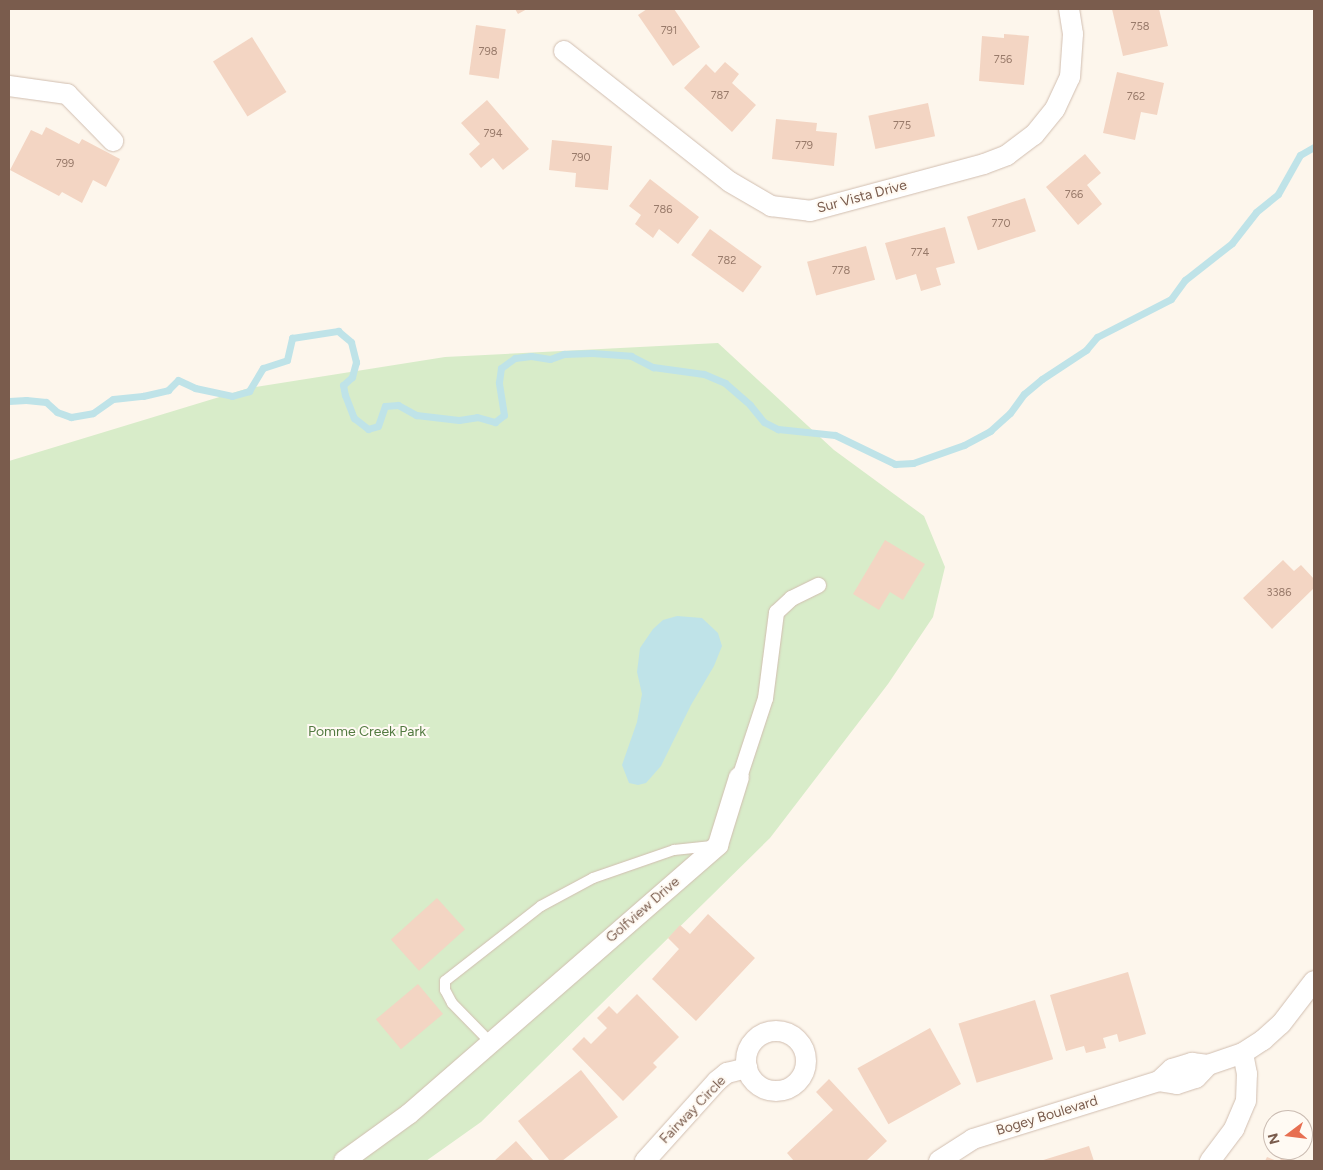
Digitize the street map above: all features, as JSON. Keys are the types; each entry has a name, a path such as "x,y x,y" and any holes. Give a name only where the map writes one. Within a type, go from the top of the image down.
{"street":[{"name":"Sur Vista Drive","path":"564,51 730,182 771,206 810,211 984,164 1007,155 1034,134 1055,109 1070,77 1073,34 1069,9"},
{"path":"9,86 67,94 113,141"},
{"path":"718,846 765,698 776,612 791,598 818,585"},
{"name":"Golfview Drive","path":"344,1161 409,1114 718,846"},
{"name":"Bogey Boulevard","path":"939,1161 973,1139 1159,1081 1177,1084 1196,1078 1208,1065 1243,1053 1263,1040 1282,1024 1314,981"},
{"path":"1210,1161 1234,1129 1246,1101 1247,1074 1243,1053"},
{"name":"Fairway Circle","path":"645,1161 718,1081 732,1071 747,1068"}],"lane":[{"path":"491,1043 452,1003 445,990 445,981 541,906 593,878 674,850 718,846"}],"green space":[{"name":"Pomme Creek Park","path":"718,343 834,450 924,516 945,567 933,617 888,684 770,838 481,1122 426,1161 9,1161 9,461 249,388 445,357"}],"water":[{"path":"677,616 702,618 718,633 722,646 714,666 691,705 661,766 646,783 638,785 629,783 622,765 637,722 642,694 637,672 640,648 653,629 663,620"}],"building":[{"path":"515,9 527,9 518,14"},
{"path":"647,9 674,9 700,47 673,66 638,15"},
{"path":"1112,9 1159,9 1168,46 1123,56"},
{"path":"476,25 506,29 499,79 469,75"},
{"path":"1004,34 1029,36 1024,85 979,81 982,36 1004,38"},
{"path":"252,37 286,92 247,116 213,61"},
{"path":"725,62 739,74 732,83 756,105 732,132 684,88 706,64 715,73"},
{"path":"1117,72 1164,83 1157,115 1141,112 1135,140 1103,133"},
{"path":"487,100 529,149 503,170 493,158 481,168 469,154 480,144 461,123"},
{"path":"928,103 935,136 875,149 868,116"},
{"path":"776,119 817,123 816,131 837,133 834,166 772,159"},
{"path":"46,127 79,144 82,139 120,159 106,187 93,180 82,203 62,192 59,196 10,170 31,130 42,135"},
{"path":"552,140 612,146 608,190 575,187 576,173 549,170"},
{"path":"1085,154 1101,173 1087,185 1102,204 1078,225 1046,187"},
{"path":"650,179 699,217 678,244 659,229 653,238 635,224 641,215 629,206"},
{"path":"1025,198 1036,231 978,250 967,217"},
{"path":"945,227 955,263 936,268 941,285 921,291 916,274 896,280 885,243"},
{"path":"710,229 762,267 743,293 691,255"},
{"path":"866,246 875,280 816,296 807,262"},
{"path":"885,540 925,564 903,600 890,592 879,610 853,594"},
{"path":"1283,560 1294,571 1301,565 1314,579 1314,588 1272,629 1243,598"},
{"path":"437,898 465,929 419,971 391,939"},
{"path":"708,914 755,958 696,1021 652,979 679,949 668,938 680,925 690,934"},
{"path":"1128,972 1146,1034 1119,1042 1117,1034 1103,1038 1106,1048 1086,1053 1084,1046 1066,1051 1050,995"},
{"path":"418,984 443,1014 401,1049 376,1019"},
{"path":"637,994 679,1037 653,1063 657,1067 623,1101 572,1049 584,1037 591,1044 607,1028 597,1018 609,1006 617,1014"},
{"path":"1035,1000 1053,1059 977,1083 958,1023"},
{"path":"930,1028 961,1084 888,1124 857,1068"},
{"path":"581,1070 618,1117 562,1161 550,1161 518,1121"},
{"path":"829,1079 887,1141 866,1161 794,1161 787,1153 833,1110 816,1092"},
{"path":"516,1141 534,1161 494,1161"},
{"path":"1089,1146 1094,1161 1040,1161"}],"waterway":[{"path":"9,401 46,402 57,412 71,417 93,413 113,399 143,396 168,390 178,380 195,388 232,396 249,391 263,368 287,360 292,338 338,331 351,342 356,362 352,377 343,385 345,395 354,418 368,429 378,426 385,406 398,405 416,415 459,420 477,417 495,422 504,415 499,382 501,368 515,358 531,356 550,359 564,354 592,353 631,356 653,367 704,374 725,383 750,405 764,422 778,429 835,435 895,464 913,463 964,445 990,431 1010,413 1024,394 1042,379 1086,350 1097,337 1171,299 1185,280 1232,243 1256,212 1278,194 1300,155 1314,147"}]}
